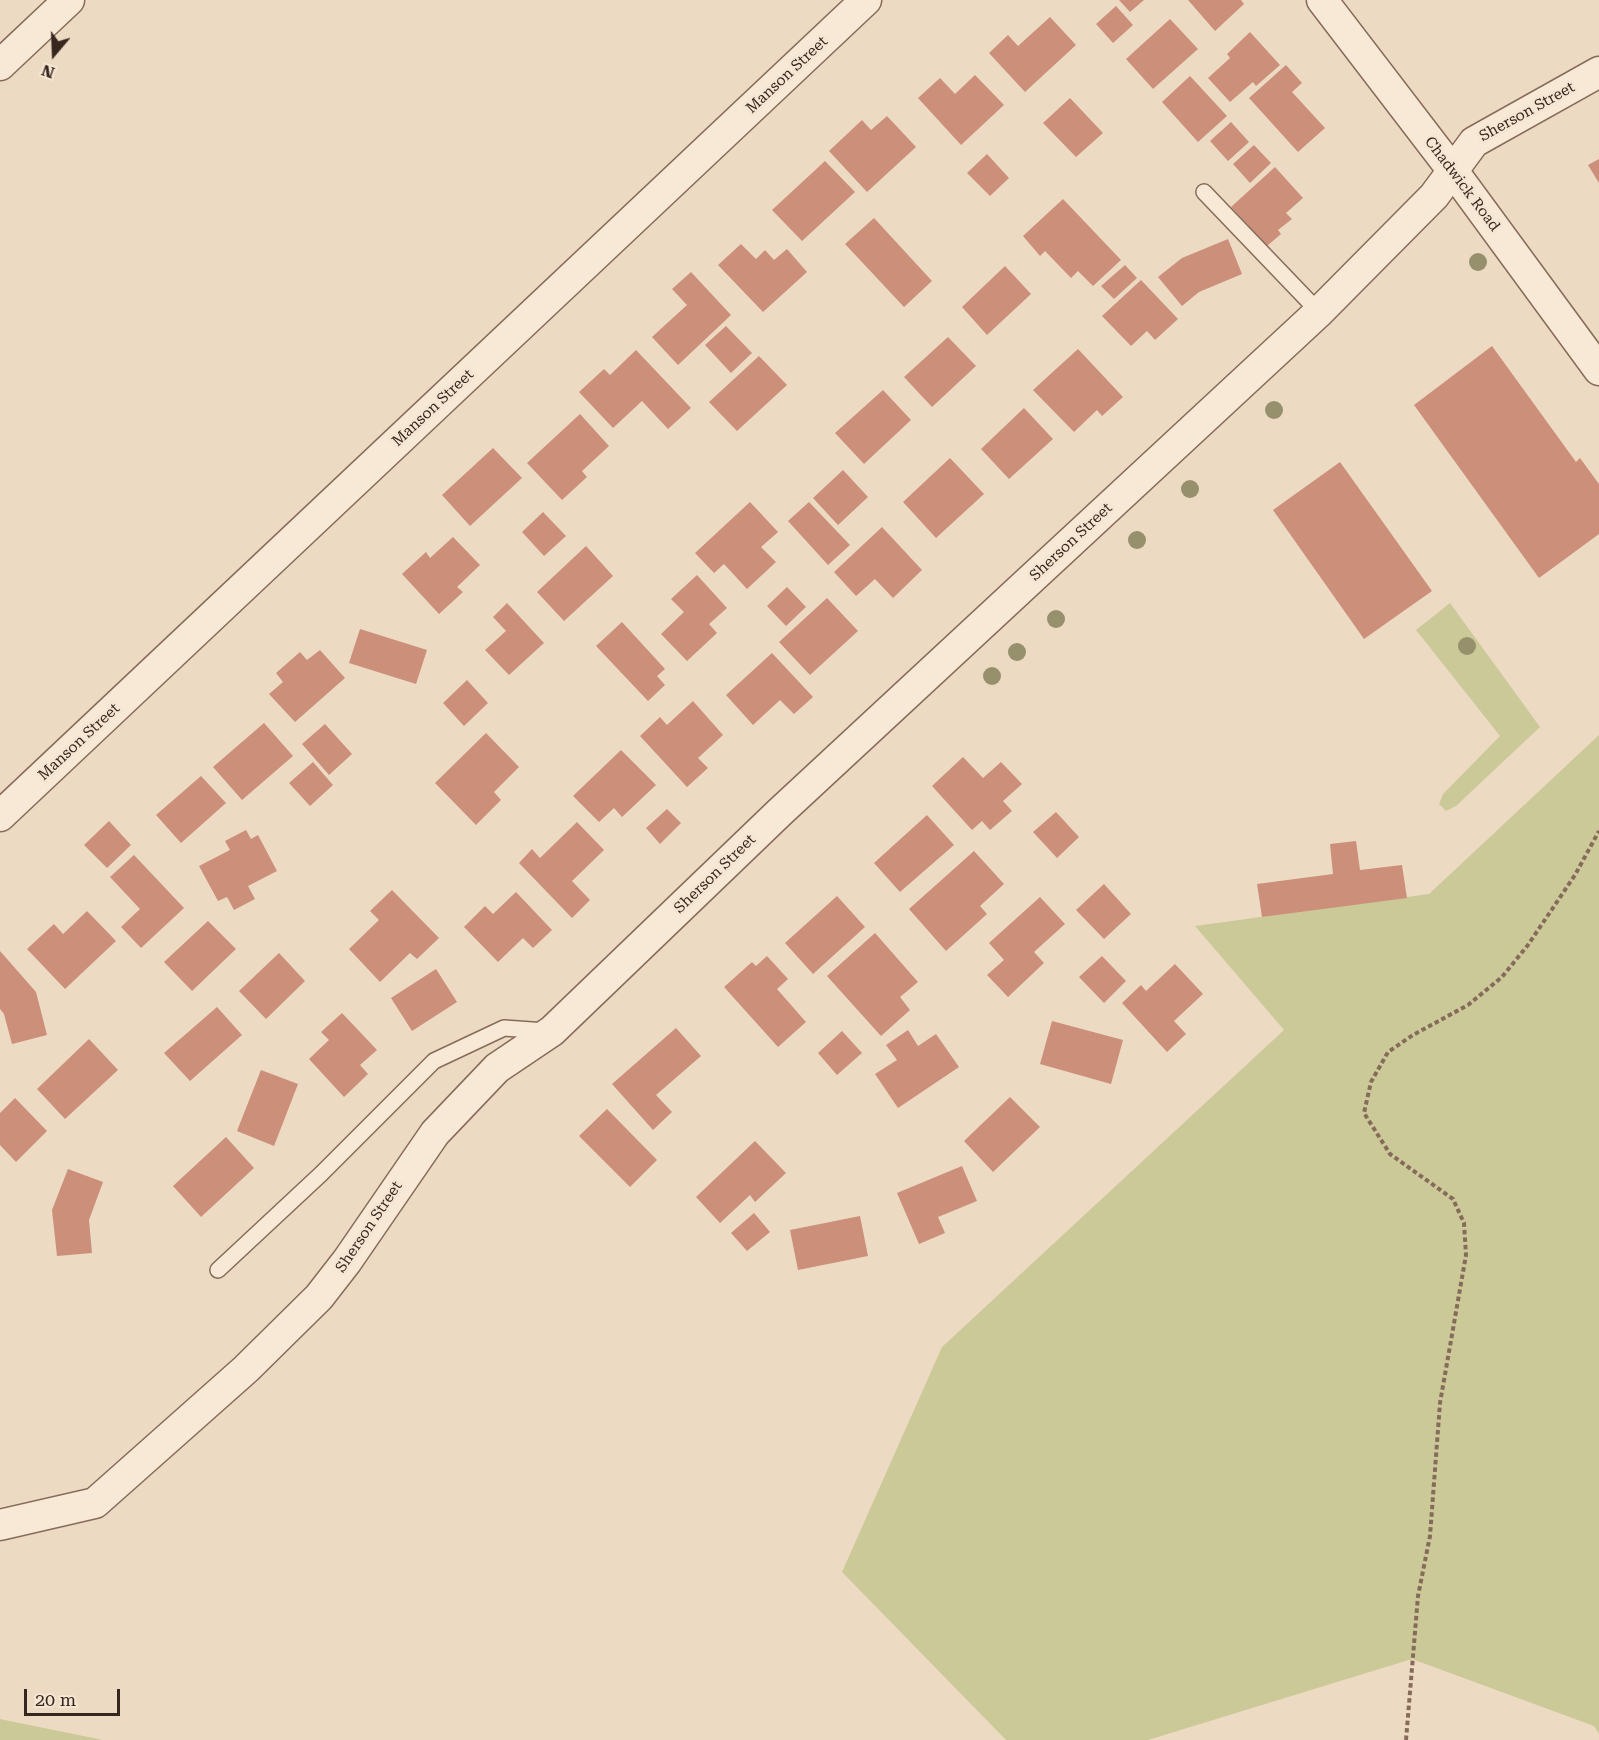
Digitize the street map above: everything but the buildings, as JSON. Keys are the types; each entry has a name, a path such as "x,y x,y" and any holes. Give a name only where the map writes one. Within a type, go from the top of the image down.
{"street":[{"path":"0,65 69,0"},
{"name":"Manson Street","path":"0,816 866,0"},
{"name":"Chadwick Road","path":"1322,0 1454,171 1599,370"},
{"name":"Sherson Street","path":"0,1525 95,1503 246,1370 319,1297 347,1261 428,1142 465,1099 497,1068 552,1031 780,812 1319,312 1434,196 1474,142 1599,72"}],"lane":[{"path":"1204,192 1319,312"},
{"path":"218,1270 321,1174 434,1061 504,1028 552,1031"}],"path":[{"path":"1406,1740 1418,1596 1430,1536 1440,1403 1466,1255 1464,1223 1453,1198 1390,1154 1364,1113 1371,1082 1388,1052 1413,1035 1468,1005 1502,977 1534,937 1575,875 1599,831"}],"shaded area":[{"path":"1450,603 1540,727 1456,806 1446,811 1439,804 1443,794 1500,736 1416,630"},
{"path":"1599,735 1599,1734 1594,1726 1412,1659 1148,1740 1006,1740 842,1572 942,1347 1284,1030 1195,926 1429,894"},
{"path":"0,1719 103,1740 0,1740"}]}
